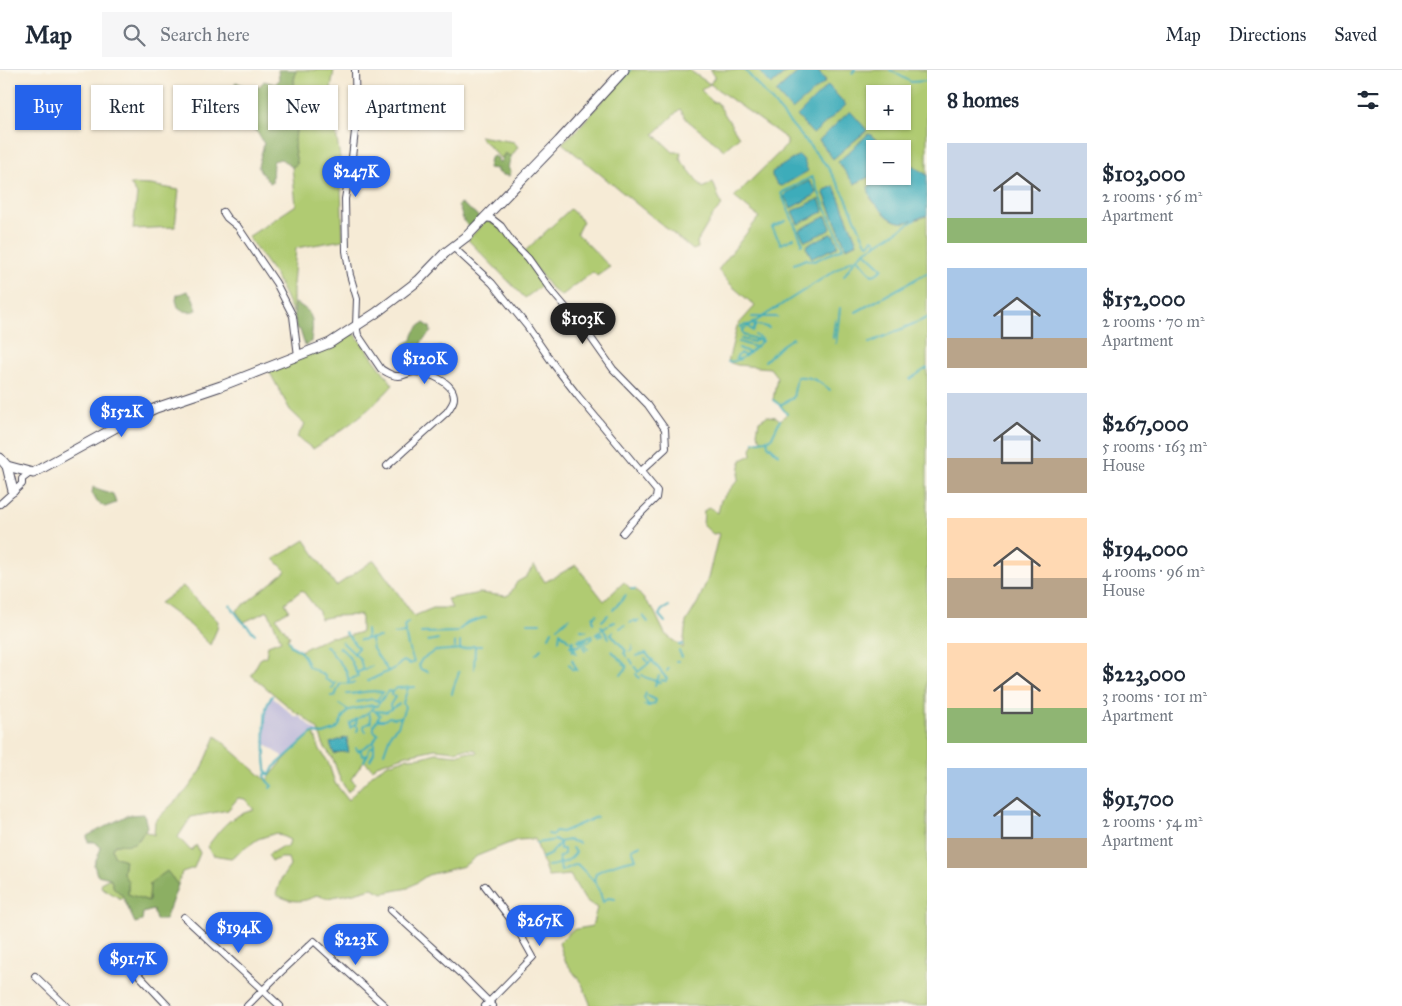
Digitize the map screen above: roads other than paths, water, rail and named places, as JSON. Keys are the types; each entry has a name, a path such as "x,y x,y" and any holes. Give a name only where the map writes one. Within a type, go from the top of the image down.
{"street":[{"path":"355,70 356,123 345,199 344,229 350,275 357,299 356,326 358,335 381,369 398,376 412,372 428,375 446,383 451,388 454,396 453,404 447,412 387,466"},
{"path":"0,504 22,484 22,479 30,473 39,470 122,424 156,408 215,388 330,343 356,326 419,280 445,253 466,237 559,141 624,70"},
{"path":"223,212 238,227 276,283 292,316 298,356"},
{"path":"484,218 492,219 501,226 512,242 528,258 613,369 648,405 665,429 666,448 640,472"},
{"path":"453,246 492,283 527,326 578,396 657,492 656,498 632,521 623,533"},
{"path":"0,458 7,466 13,491"},
{"path":"7,466 30,473"},
{"path":"391,910 489,1005 533,957 514,925 486,886"},
{"path":"184,917 280,1006"},
{"path":"247,1006 314,941 385,1006"},
{"path":"115,950 168,1006"},
{"path":"35,976 66,1006"}],"water":[{"path":"758,70 789,70 771,85"},
{"path":"800,70 817,70 826,81 792,110 776,92"},
{"path":"828,85 846,105 813,134 797,116"},
{"path":"850,111 867,130 833,159 819,140"},
{"path":"868,134 876,140 866,140 866,178 854,184 838,162"},
{"path":"799,155 803,159 808,171 782,186 778,185 772,176 772,172"},
{"path":"911,165 927,175 927,215 908,222 892,220 876,204 871,197 868,187 871,185 911,185"},
{"path":"809,181 816,191 815,195 791,208 784,196 786,193"},
{"path":"834,186 857,243 846,248 823,191"},
{"path":"819,199 824,211 798,224 792,211"},
{"path":"826,216 831,228 830,230 805,241 799,230"},
{"path":"833,234 838,244 837,247 812,258 806,247 807,245"},
{"path":"348,737 349,752 334,754 330,743"}],"waterway":[{"path":"622,80 630,70"},
{"path":"745,70 827,166 845,196 866,243 869,244 873,239 876,241 876,245 866,250 844,276"},
{"path":"852,73 855,70"},
{"path":"890,70 911,82 927,81"},
{"path":"794,264 806,259 814,261 843,248 812,177 781,193 803,244 800,245"},
{"path":"877,244 915,220"},
{"path":"786,221 772,227 781,244 794,238"},
{"path":"857,257 872,275 883,269 864,251"},
{"path":"762,341 743,335 742,330 853,259"},
{"path":"856,312 927,273"},
{"path":"836,343 840,308"},
{"path":"752,317 777,317"},
{"path":"869,343 927,318"},
{"path":"833,338 835,320"},
{"path":"742,330 741,326 748,324 769,328"},
{"path":"748,326 753,331 756,324"},
{"path":"728,362 742,358 762,341 762,339 755,335"},
{"path":"765,361 782,345 793,338"},
{"path":"741,339 754,342 757,339"},
{"path":"739,342 755,347"},
{"path":"739,348 750,353"},
{"path":"738,359 736,358 740,353 745,356"},
{"path":"910,379 927,368"},
{"path":"780,405 793,398 797,377 811,378 830,390"},
{"path":"773,400 787,414"},
{"path":"754,442 771,439 780,420"},
{"path":"767,439 768,445 778,454"},
{"path":"613,610 626,595"},
{"path":"230,605 240,619 255,634"},
{"path":"665,622 659,615 662,610 669,606"},
{"path":"593,623 593,617 597,614"},
{"path":"602,621 608,615"},
{"path":"643,616 648,622"},
{"path":"421,633 457,632 467,623 486,617"},
{"path":"558,627 569,618"},
{"path":"630,623 639,620"},
{"path":"368,681 395,668 403,661 410,664 414,662 404,626 408,622"},
{"path":"610,624 615,622"},
{"path":"528,623 540,623"},
{"path":"620,628 625,625"},
{"path":"601,626 609,638"},
{"path":"596,633 608,626"},
{"path":"366,630 367,639"},
{"path":"581,630 586,631"},
{"path":"549,637 552,631"},
{"path":"345,632 358,648 354,654"},
{"path":"559,640 560,632 569,641"},
{"path":"613,632 611,634 626,651 624,653 627,657"},
{"path":"395,634 405,633"},
{"path":"596,635 601,633"},
{"path":"598,637 603,635"},
{"path":"578,640 592,636"},
{"path":"360,640 380,637"},
{"path":"579,642 586,640 588,642 593,638"},
{"path":"371,639 373,649 388,671"},
{"path":"428,641 438,639"},
{"path":"289,641 291,646 302,654 308,666 334,684"},
{"path":"571,641 573,652"},
{"path":"573,641 576,654"},
{"path":"342,642 360,659 363,670 356,673"},
{"path":"455,642 455,649"},
{"path":"460,642 460,649"},
{"path":"570,646 580,646 585,643"},
{"path":"679,645 683,644"},
{"path":"586,645 588,649"},
{"path":"325,646 328,647 346,671 348,684"},
{"path":"474,669 475,646"},
{"path":"428,672 420,669 419,664 422,659 435,651 482,646"},
{"path":"583,646 585,651"},
{"path":"630,651 632,646"},
{"path":"339,647 348,655 358,676 349,680"},
{"path":"536,654 541,649"},
{"path":"612,651 627,667 621,675"},
{"path":"679,651 682,657"},
{"path":"636,656 646,653 667,679"},
{"path":"645,658 649,664"},
{"path":"630,659 633,664"},
{"path":"569,664 572,669 577,670 572,660"},
{"path":"635,667 638,672 653,660"},
{"path":"363,670 372,666"},
{"path":"452,694 459,672"},
{"path":"636,674 639,678"},
{"path":"642,675 661,683"},
{"path":"655,685 659,676"},
{"path":"661,680 666,681"},
{"path":"332,689 336,682"},
{"path":"331,696 335,696 340,684 354,683"},
{"path":"270,788 272,786 267,781 265,775 267,773 270,775 274,767 312,733 323,734 335,730 349,710 372,705 377,706 388,691 392,692 397,688 415,687"},
{"path":"384,753 391,733 398,726 405,707 403,703 408,688"},
{"path":"347,694 373,691 382,692"},
{"path":"377,700 383,692"},
{"path":"391,709 390,705 395,697 392,695 392,692"},
{"path":"646,693 644,698 649,706"},
{"path":"267,773 265,716 272,696"},
{"path":"644,705 649,706 655,703 656,700 648,696"},
{"path":"357,702 373,699 380,702"},
{"path":"339,704 348,710"},
{"path":"377,711 386,712 399,704"},
{"path":"350,728 350,723 369,712 374,706"},
{"path":"372,709 380,715 377,720"},
{"path":"366,732 363,726 371,722 369,712"},
{"path":"370,760 374,753 374,741 378,734 374,731 374,725 377,720 385,720 389,717 402,717"},
{"path":"350,728 356,724 357,719"},
{"path":"356,725 358,728 357,732"},
{"path":"356,748 358,751 373,742"},
{"path":"364,761 369,749 374,746"},
{"path":"361,751 362,756 367,755"},
{"path":"548,834 553,835 556,831 562,832 597,817"},
{"path":"537,843 556,840 560,842 568,840 579,843"},
{"path":"560,842 560,849 564,849 564,854 559,857 561,871 577,864 594,881 596,873 616,864 636,859 632,849 641,845"},
{"path":"542,858 551,854 560,842"},
{"path":"548,866 567,861 576,852 572,848"},
{"path":"594,881 603,902 608,898 615,899"}]}
